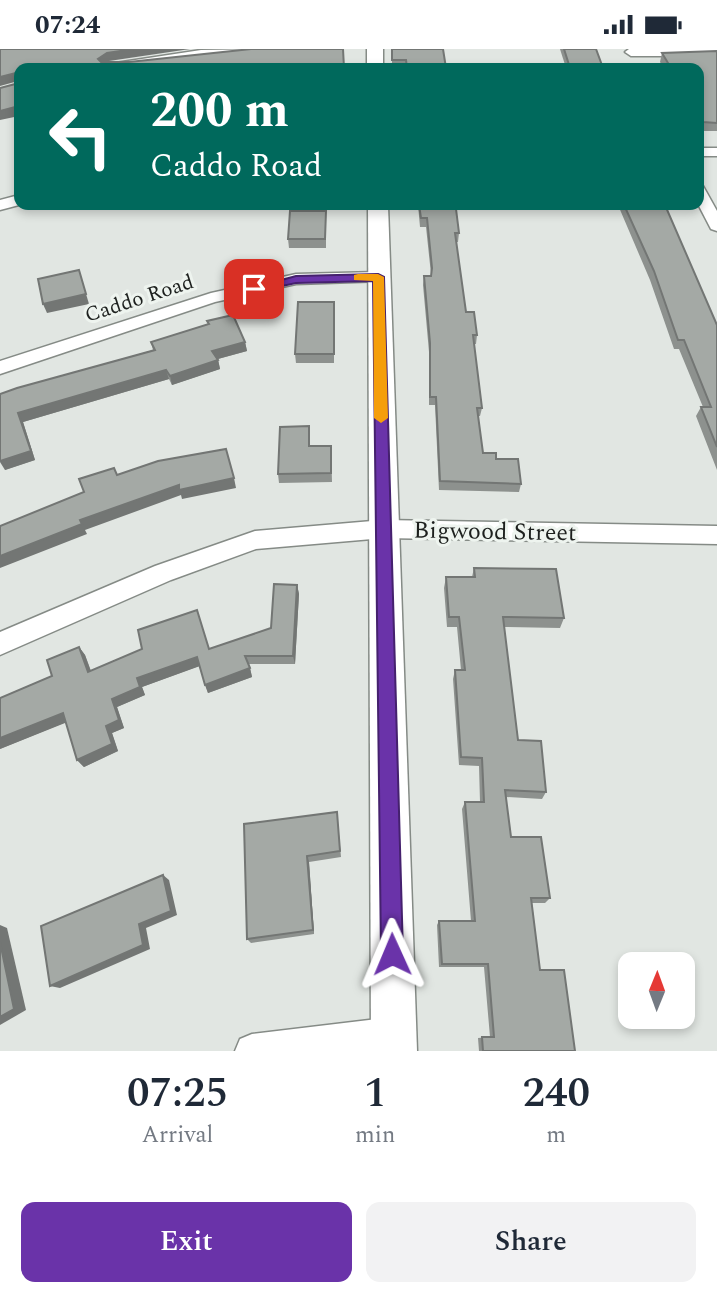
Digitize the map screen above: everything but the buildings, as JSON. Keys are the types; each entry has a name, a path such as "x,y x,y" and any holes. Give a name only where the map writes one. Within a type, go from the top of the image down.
{"street":[{"path":"142,63 201,54 267,49"},
{"path":"630,51 717,53"},
{"path":"704,200 717,226"},
{"path":"252,1051 394,1042 377,210"},
{"name":"Caddo Road","path":"0,368 211,298 296,279 378,277"},
{"name":"Bigwood Street","path":"0,644 163,573 255,540 384,529 717,535"}],"slow traffic":[{"path":"358,278 378,277 381,418"}],"route":[{"path":"254,289 296,279 378,277 392,954"}]}
